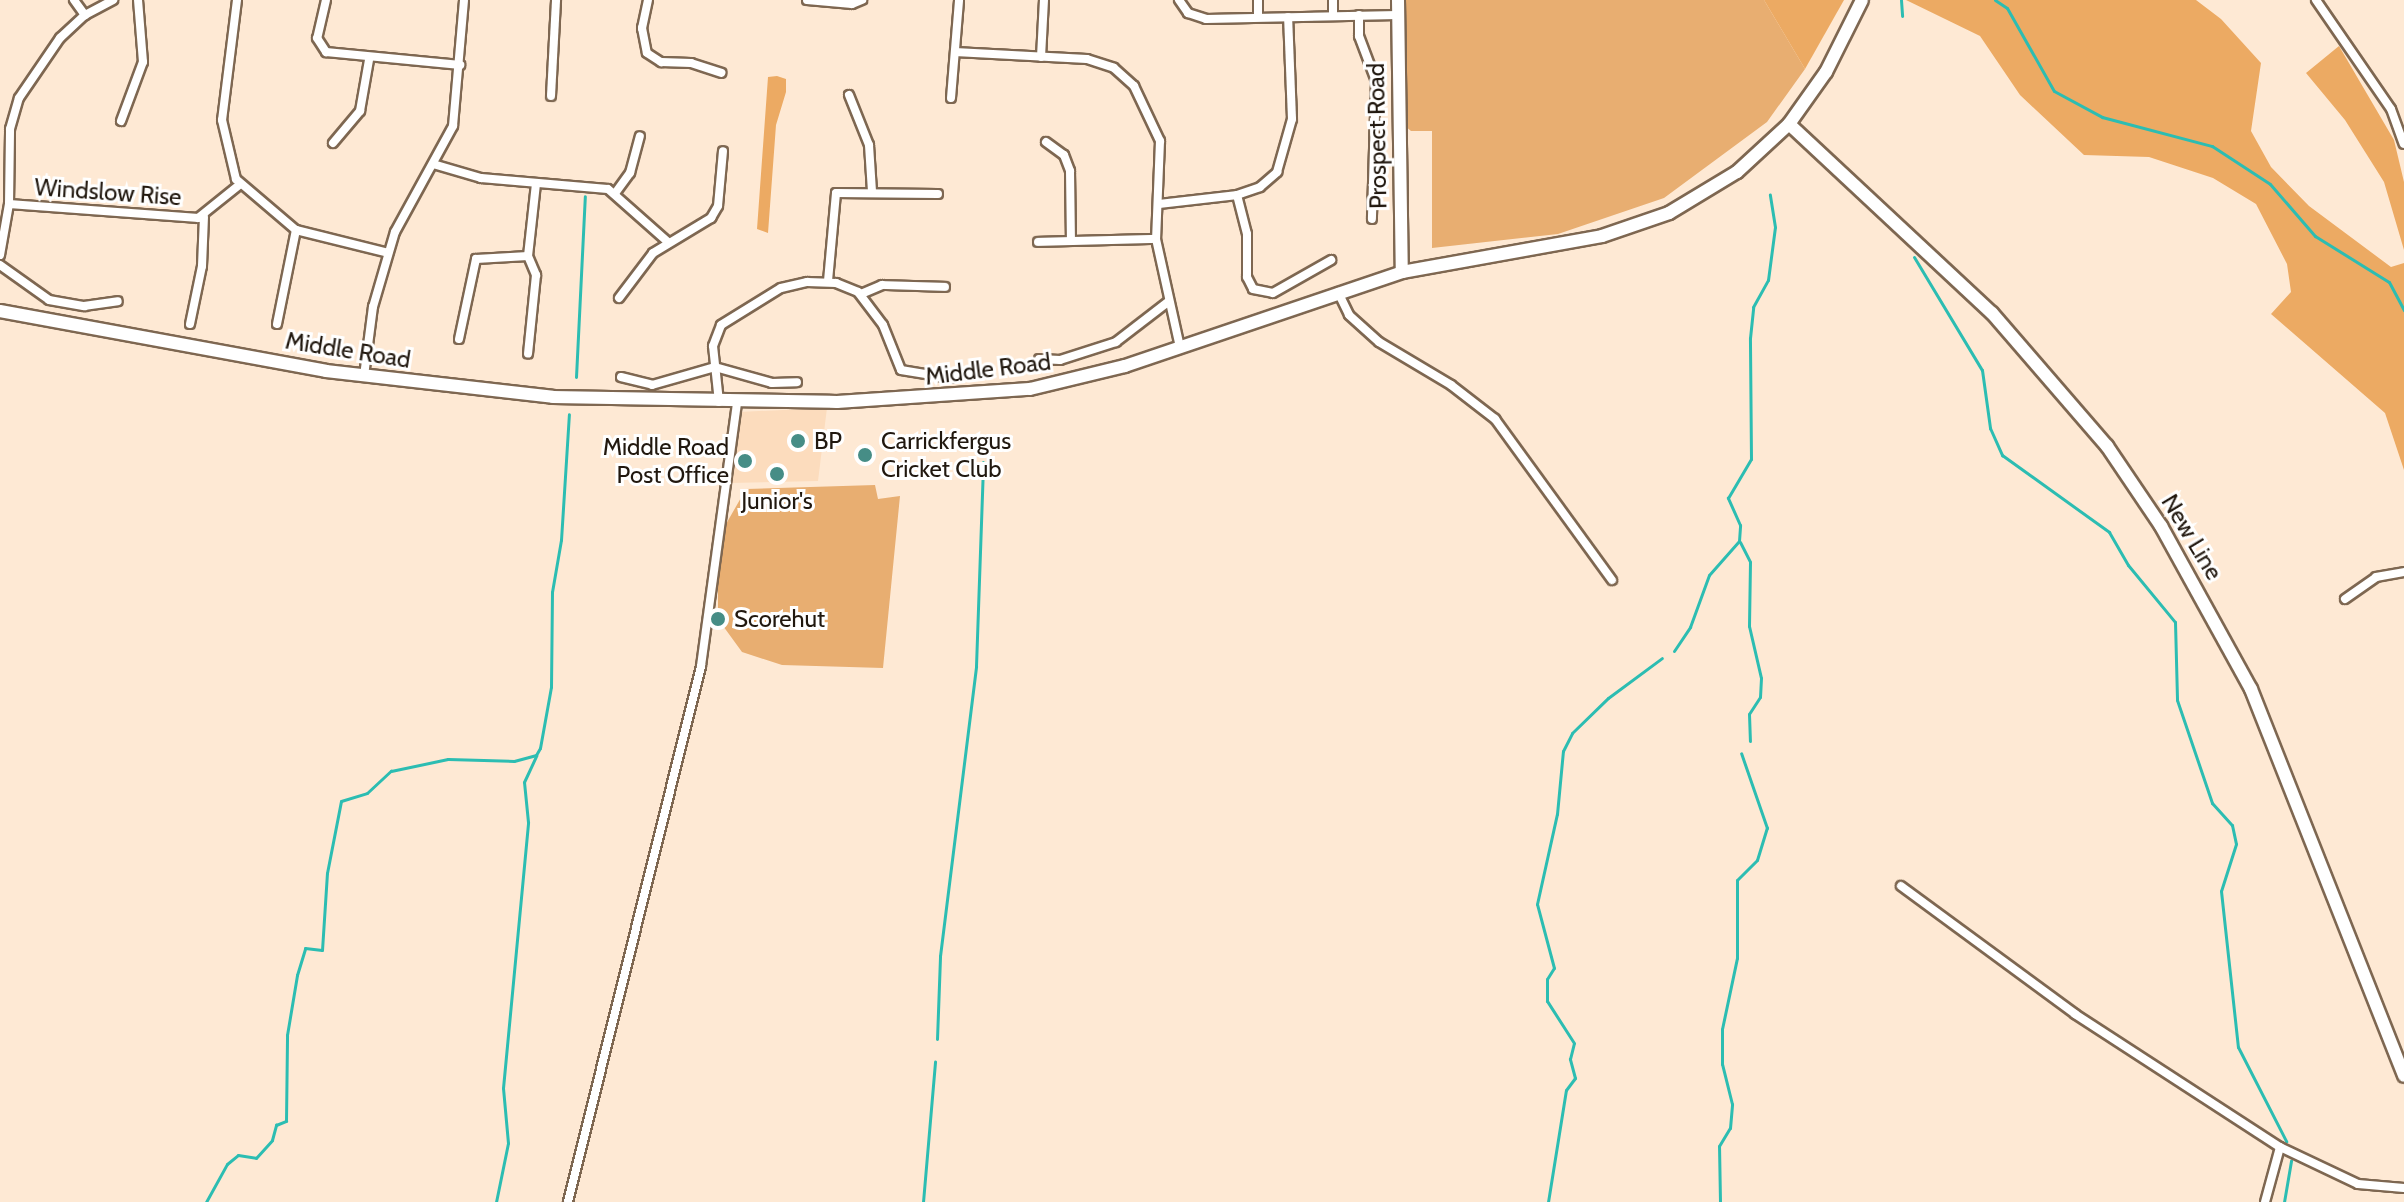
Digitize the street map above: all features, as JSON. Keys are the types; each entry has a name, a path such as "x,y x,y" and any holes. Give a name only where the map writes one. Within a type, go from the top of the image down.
{"main road":[{"name":"Prospect Road","path":"1398,0 1402,272"},
{"name":"Middle Road","path":"0,311 364,376 553,397 737,403 880,401 1019,391 1096,375 1402,272 1565,243 1644,223 1737,172 1789,124 1826,72 1862,0"},
{"name":"New Line","path":"1789,124 1866,190 1992,313 2099,435 2161,526 2257,701 2404,1076"}],"street":[{"path":"74,0 85,15"},
{"path":"0,255 9,204 5,148 14,114 30,79 85,15 113,0"},
{"path":"121,121 143,62 138,0"},
{"path":"237,0 222,120 228,160 239,185 296,230 388,253"},
{"path":"326,0 318,45 330,53 369,60 460,65"},
{"path":"364,376 371,317 388,253 453,126 464,0"},
{"path":"551,96 556,0"},
{"path":"648,0 642,28 647,53 661,62 691,63 721,73"},
{"path":"807,0 852,4 862,0"},
{"path":"951,98 959,0"},
{"path":"1041,57 1044,0"},
{"path":"1179,0 1188,13 1202,18 1398,15"},
{"path":"1258,0 1258,17"},
{"path":"1333,0 1333,16"},
{"path":"2316,0 2391,109 2404,144"},
{"path":"1359,15 1359,36 1376,81 1372,219"},
{"path":"1159,204 1237,195 1273,176 1286,150 1292,109 1288,17"},
{"path":"955,52 1094,60 1121,72 1134,86 1159,135 1156,239 1180,347"},
{"path":"333,143 362,106 369,60"},
{"path":"849,95 869,145 872,192"},
{"path":"616,192 630,173 640,136"},
{"path":"1046,142 1064,155 1070,171 1071,241"},
{"path":"619,298 638,268 668,242 714,214 723,151"},
{"path":"433,164 464,175 616,192 668,242"},
{"path":"528,354 536,275 528,256 536,183"},
{"name":"Windslow Rise","path":"9,204 204,217 239,185"},
{"path":"828,281 833,196 872,192 938,194"},
{"path":"1237,195 1247,234 1247,277 1253,289 1273,293 1331,260"},
{"path":"190,324 202,266 204,217"},
{"path":"277,324 296,230"},
{"path":"1038,242 1156,239"},
{"path":"459,339 476,259 528,256"},
{"path":"0,265 49,300 84,306 118,301"},
{"path":"719,403 714,339 733,313 786,285 828,281 861,294 886,331 899,368 950,378"},
{"path":"861,294 882,285 945,287"},
{"path":"1338,292 1349,315 1379,342 1451,385 1495,419 1612,580"},
{"path":"1039,359 1060,360 1116,342 1168,302"},
{"path":"621,377 652,385 715,367 772,383 797,382"},
{"path":"568,1202 701,666 737,403"},
{"path":"2345,599 2376,577 2404,572"},
{"path":"1901,886 2075,1014 2280,1147 2358,1184 2404,1188"},
{"path":"2265,1202 2280,1147"}],"shaded area":[{"path":"1406,0 1764,0 1805,69 1767,122 1664,198 1558,234 1432,248 1432,131 1411,131 1404,125"},
{"path":"1764,0 1844,0 1805,69"},
{"path":"1906,0 2196,0 2221,19 2261,63 2251,131 2271,167 2309,206 2391,267 2404,263 2404,470 2385,413 2271,314 2291,292 2287,264 2256,204 2213,178 2149,157 2084,155 2020,95 1980,36"},
{"path":"2339,46 2394,140 2404,182 2404,250 2384,182 2345,120 2306,73"},
{"path":"768,77 786,79 786,92 776,125 768,233 757,229"},
{"path":"827,408 818,481 730,483 739,412"},
{"path":"875,485 878,499 900,496 883,668 782,665 742,652 718,619 718,571 726,524 746,489"}],"waterway":[{"path":"1901,0 1902,16"},
{"path":"1995,0 2007,8 2054,91 2102,117 2212,146 2270,184 2315,236 2389,282 2404,310"},
{"path":"1674,651 1690,627 1709,575 1739,541 1740,525 1728,498 1751,459 1750,338 1753,307 1768,280 1775,227 1770,194"},
{"path":"576,377 585,196"},
{"path":"1914,257 1982,370 1990,428 2002,455 2109,532 2128,565 2175,622 2177,700 2212,803 2232,825 2236,844 2221,891 2238,1047 2286,1141"},
{"path":"206,1202 227,1164 238,1155 256,1158 272,1140 276,1125 286,1121 287,1035 297,975 305,948 322,950 327,873 341,801 367,793 391,771 448,759 514,761 536,755 540,748 551,687 552,592 561,540 569,414"},
{"path":"937,1039 940,956 976,666 983,462"},
{"path":"1740,542 1750,562 1749,626 1761,678 1760,697 1749,714 1750,741"},
{"path":"1548,1202 1566,1090 1575,1078 1570,1059 1574,1043 1547,1001 1547,979 1554,968 1537,904 1557,814 1563,751 1572,733 1608,698 1662,658"},
{"path":"1720,1202 1719,1146 1730,1128 1732,1104 1722,1064 1722,1029 1737,958 1737,880 1757,860 1767,828 1741,753"},
{"path":"496,1202 508,1143 503,1088 528,822 524,782 536,756"},
{"path":"923,1202 935,1062"},
{"path":"2284,1202 2291,1161"}],"place":[{"name":"BP","path":"798,441"},
{"name":"Carrickfergus Cricket Club","path":"865,455"},
{"name":"Middle Road Post Office","path":"745,461"},
{"name":"Junior's","path":"777,474"},
{"name":"Scorehut","path":"718,619"}]}
